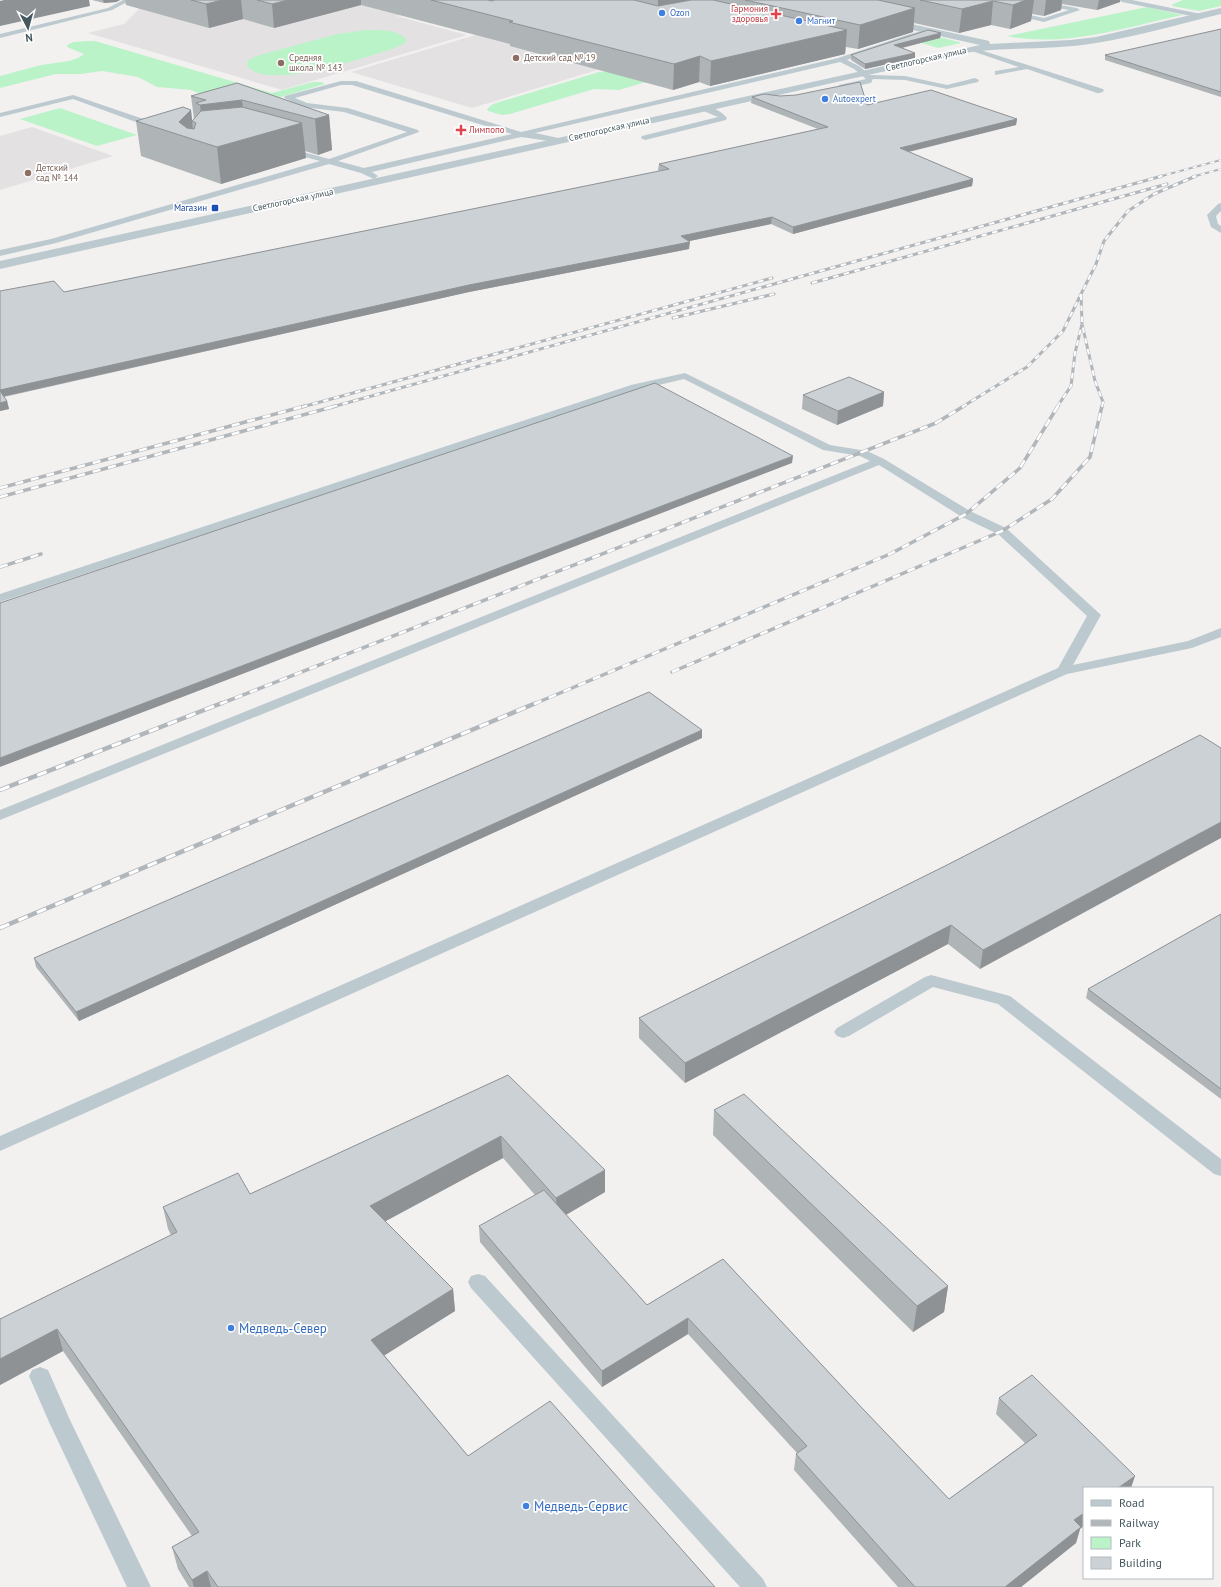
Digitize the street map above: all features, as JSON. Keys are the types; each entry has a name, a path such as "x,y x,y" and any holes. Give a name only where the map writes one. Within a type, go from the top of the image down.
{"street":[{"name":"Светлогорская улица","path":"0,265 704,108 867,75 971,49 1096,40 1221,11"},
{"path":"877,19 996,46"}],"lane":[{"path":"0,36 110,9 128,0"},
{"path":"1006,12 1044,20 1077,10 1024,0"},
{"path":"1122,0 1201,16"},
{"path":"1155,6 1166,2"},
{"path":"98,5 110,9"},
{"path":"364,171 840,60 857,53 930,31"},
{"path":"971,49 1100,91"},
{"path":"842,50 857,53"},
{"path":"837,88 868,81 870,79 853,65 840,60"},
{"path":"998,73 1027,68"},
{"path":"867,75 906,78 947,87 975,80"},
{"path":"0,252 53,241 329,161 415,132 345,110 306,105 288,98 341,84 353,83 519,134 546,137 560,141"},
{"path":"762,96 769,99 792,98"},
{"path":"0,115 73,97 167,130"},
{"path":"645,138 724,118 720,114 704,108"},
{"path":"276,146 364,171 381,180"},
{"path":"1221,206 1211,215 1214,225 1221,230"},
{"path":"53,241 64,250"},
{"path":"0,598 635,387 685,376 827,448 863,453 880,461 966,514 1002,531 1094,615 1063,671"},
{"path":"0,816 880,461"},
{"path":"0,1144 1063,671 1192,644 1221,632"},
{"path":"843,1032 931,982 1004,1000 1221,1169"},
{"path":"478,1282 755,1587"},
{"path":"40,1376 60,1422 139,1587"}],"shaded area":[{"name":"Средняя школа № 143","path":"148,0 461,0 397,16 467,35 282,90 88,33 124,24"},
{"name":"Детский сад № 19","path":"536,17 680,45 472,108 351,72"},
{"name":"Детский сад № 144","path":"32,127 113,156 0,190 0,136"}],"green space":[{"path":"1183,0 1221,0 1221,6 1199,11 1172,6 1173,4"},
{"path":"1147,7 1183,15 1118,30 1073,38 1029,39 1007,36"},
{"path":"366,30 383,30 394,32 403,36 407,40 404,44 395,48 363,58 317,70 293,74 272,75 256,72 246,64 250,59 260,55 337,34"},
{"path":"935,36 961,43 938,48 915,41"},
{"path":"95,41 272,93 313,82 321,82 325,84 254,105 222,103 191,90 157,87 138,77 102,71 81,74 56,74 0,88 0,76 41,65 69,61 78,58 84,54 67,47 67,45 73,42"},
{"path":"693,68 619,90 594,89 510,114 502,115 488,111 487,109 493,104 599,72"},
{"path":"60,108 137,135 97,146 20,119"}],"building":[{"path":"191,0 222,0 206,4"},
{"path":"257,0 288,0 272,4"},
{"path":"431,0 634,0 658,6 691,0 713,0 847,30 711,61 700,56 674,64 509,22 513,21"},
{"path":"745,0 878,0 915,8 860,25"},
{"path":"920,0 1026,0 1013,5 993,1 962,9"},
{"path":"1221,29 1221,92 1105,55"},
{"path":"928,30 941,33 894,45 915,53 865,64 851,55"},
{"path":"860,82 867,105 931,90 1017,119 900,148 973,179 793,227 772,217 681,236 690,242 469,285 0,390 0,291 54,281 64,292 669,169 659,164 828,127 752,97 764,94 780,96 796,95"},
{"path":"237,83 329,115 315,119 242,100 200,105 196,103 206,100 191,96"},
{"path":"183,107 191,110 179,122 187,128 194,129 196,123 192,121 201,111 242,107 302,123 217,147 136,121"},
{"path":"849,377 884,392 838,411 803,395"},
{"path":"655,383 793,456 0,758 0,603"},
{"path":"0,391 7,401 0,403"},
{"path":"649,692 702,730 76,1012 34,958"},
{"path":"1200,735 1221,748 1221,822 983,950 951,925 685,1063 639,1018 947,865"},
{"path":"1221,914 1221,1089 1088,989"},
{"name":"Медведь-Север","path":"508,1075 605,1170 556,1198 501,1136 370,1206 453,1289 371,1340 468,1456 550,1401 715,1587 218,1587 207,1571 192,1580 172,1547 199,1532 57,1329 0,1359 0,1319 177,1232 163,1207 238,1173 250,1194"},
{"path":"744,1094 948,1286 917,1306 714,1110"},
{"path":"544,1190 647,1305 723,1259 949,1499 1037,1435 999,1398 1032,1375 1135,1476 1119,1487 1083,1487 1083,1514 1074,1520 1081,1527 1005,1587 915,1587 796,1454 807,1446 688,1318 602,1371 479,1226"}],"railway":[{"path":"1158,177 1221,160"},
{"path":"1192,177 1221,169"},
{"path":"332,407 1162,176"},
{"path":"1081,294 1096,264 1104,241 1128,211 1154,194 1196,176"},
{"path":"812,283 1167,184"},
{"path":"302,407 772,278"},
{"path":"673,318 774,294"},
{"path":"962,407 1027,367 1063,331 1081,294"},
{"path":"1081,294 1082,324"},
{"path":"1057,407 1071,386 1075,353 1082,324"},
{"path":"1082,324 1095,381 1103,402 1102,407"},
{"path":"0,488 305,406"},
{"path":"0,497 336,406"},
{"path":"220,704 936,423 964,406"},
{"path":"534,704 890,554 966,514 1020,468 1058,406"},
{"path":"672,672 1002,531 1052,499 1090,457 1102,406"},
{"path":"0,567 41,554"},
{"path":"0,790 222,703"},
{"path":"0,928 536,703"}],"place":[{"name":"Ozon","path":"662,13"},
{"name":"Гармония здоровья","path":"776,14"},
{"name":"Магнит","path":"799,21"},
{"name":"Детский сад № 19","path":"516,58"},
{"name":"Средняя школа № 143","path":"281,63"},
{"name":"Autoexpert","path":"825,99"},
{"name":"Лимпопо","path":"461,130"},
{"name":"Детский сад № 144","path":"28,173"},
{"name":"Магазин","path":"215,208"},
{"name":"Медведь-Север","path":"231,1328"},
{"name":"Медведь-Сервис","path":"526,1506"}]}
